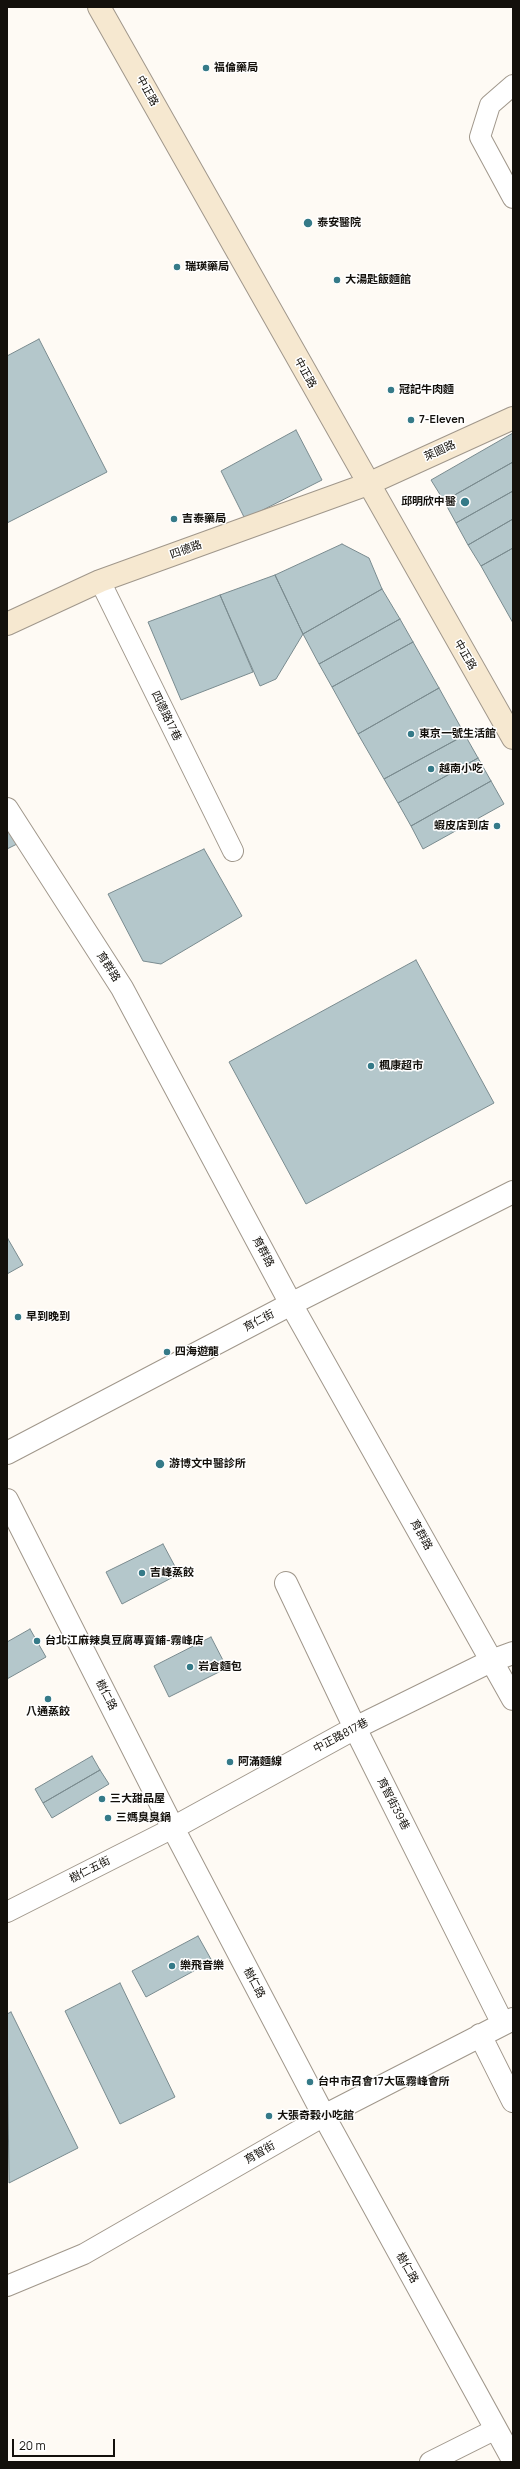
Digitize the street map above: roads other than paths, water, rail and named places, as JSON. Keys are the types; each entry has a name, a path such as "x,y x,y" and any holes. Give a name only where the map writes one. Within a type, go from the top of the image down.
{"street":[{"name":"中正路","path":"99,7 513,738"},
{"name":"萊園路","path":"368,484 513,418"},
{"name":"四德路","path":"7,624 100,581 368,484"},
{"name":"育群路","path":"7,808 122,988 291,1304 513,1699"},
{"name":"育仁街","path":"7,1454 291,1304 513,1192"},
{"name":"樹仁路","path":"7,1500 173,1828 324,2116 513,2460"},
{"name":"育智街39巷","path":"286,1583 355,1728 508,2022"},
{"name":"中正路817巷","path":"173,1828 355,1728 491,1660 513,1653"},
{"name":"育智街","path":"324,2116 508,2022"},
{"path":"480,2035 513,2101"}],"lane":[{"path":"513,85 490,105 480,137 513,198"},
{"name":"四德路17巷","path":"100,581 232,851"},
{"name":"樹仁五街","path":"7,1912 173,1828"},
{"name":"育智街","path":"7,2286 84,2254 324,2116"},
{"path":"430,2462 496,2429"}],"place":[{"name":"福倫藥局","path":"206,68"},
{"name":"泰安醫院","path":"308,223"},
{"name":"瑞瑛藥局","path":"177,267"},
{"name":"大湯匙飯麵館","path":"337,280"},
{"name":"冠記牛肉麵","path":"391,390"},
{"name":"7-Eleven","path":"411,420"},
{"name":"邱明欣中醫","path":"465,502"},
{"name":"吉泰藥局","path":"174,519"},
{"name":"東京一號生活館","path":"411,734"},
{"name":"越南小吃","path":"431,769"},
{"name":"蝦皮店到店","path":"497,826"},
{"name":"楓康超市","path":"371,1066"},
{"name":"早到晚到","path":"18,1317"},
{"name":"四海遊龍","path":"167,1352"},
{"name":"游博文中醫診所","path":"160,1464"},
{"name":"吉峰蒸餃","path":"142,1573"},
{"name":"台北江麻辣臭豆腐專賣鋪-霧峰店","path":"37,1641"},
{"name":"岩倉麵包","path":"190,1667"},
{"name":"八通蒸餃","path":"48,1699"},
{"name":"阿滿麵線","path":"230,1762"},
{"name":"三大甜品屋","path":"102,1799"},
{"name":"三媽臭臭鍋","path":"108,1818"},
{"name":"樂飛音樂","path":"172,1966"},
{"name":"台中市召會17大區霧峰會所","path":"310,2082"},
{"name":"大張奇榖小吃館","path":"269,2116"}]}
